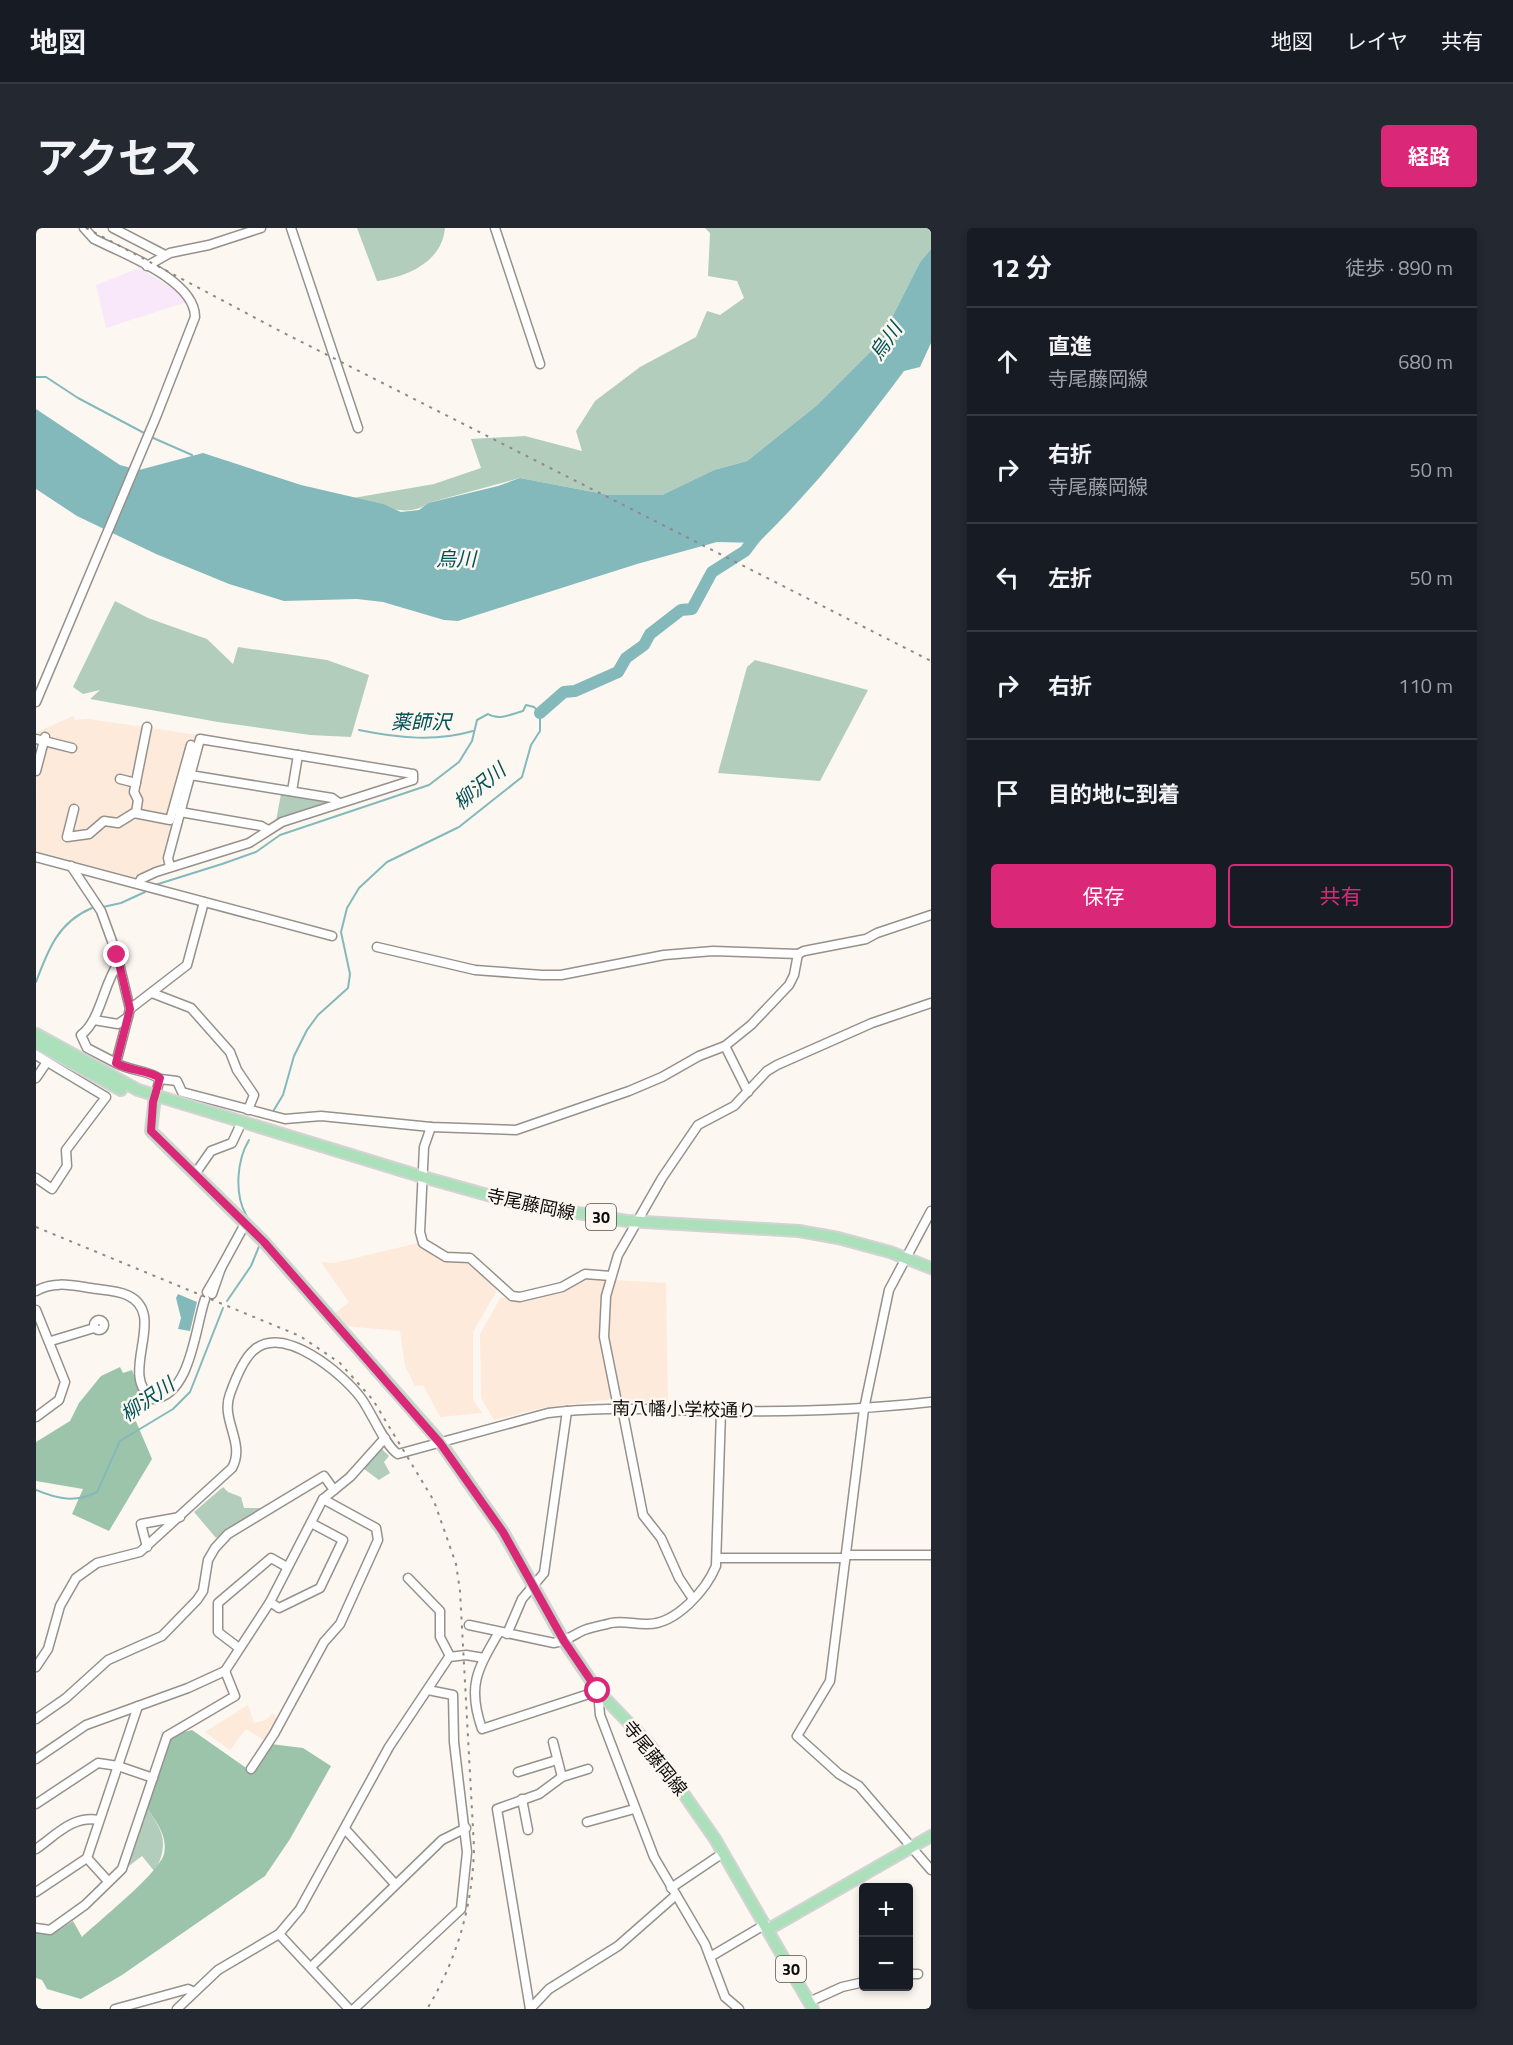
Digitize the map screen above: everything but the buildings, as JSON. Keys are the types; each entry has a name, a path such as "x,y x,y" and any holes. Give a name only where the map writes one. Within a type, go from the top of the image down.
{"main road":[{"name":"寺尾藤岡線","path":"36,1034 154,1099 516,1203 639,1222 799,1231 838,1238 906,1258 931,1268"},
{"name":"寺尾藤岡線","path":"36,1043 112,1086 239,1128 277,1133"},
{"name":"寺尾藤岡線","path":"154,1099 151,1131 261,1239 440,1443 503,1532 564,1641 598,1691 665,1765 768,1926 811,2005"},
{"path":"768,1926 931,1836"}],"street":[{"path":"36,702 192,330 195,311 189,295 181,287 147,266 94,239 84,229 74,228"},
{"path":"113,228 165,255"},
{"path":"147,266 165,255 209,245 261,228"},
{"path":"291,228 358,428"},
{"path":"495,228 540,364"},
{"path":"136,813 138,800 134,792 147,727"},
{"path":"36,771 42,739 72,748"},
{"path":"139,884 144,877 170,867 249,843 282,822 413,780 413,774 200,739 168,858 170,867"},
{"path":"74,809 66,837 74,838 89,834 104,821 118,823 136,813 170,820 191,746"},
{"path":"292,791 298,754"},
{"path":"190,775 332,798 339,803"},
{"path":"120,779 136,783"},
{"path":"180,812 261,825 268,830"},
{"path":"36,857 332,936"},
{"path":"71,866 101,911 119,962 129,1013 116,1063"},
{"path":"94,1020 118,1024 187,965 204,902"},
{"path":"377,947 475,970 561,975 664,955 713,951 798,954 866,939 877,933 931,915"},
{"path":"119,962 111,973 94,1020 89,1029 81,1035 87,1048 127,1070 177,1081 182,1092 285,1119 321,1116 431,1127 505,1131 527,1127 561,1113 629,1091 662,1077 699,1056 725,1046 789,986 794,975 798,954"},
{"path":"152,993 191,1008 230,1052 237,1070 254,1095 248,1110"},
{"path":"693,1599 679,1578 661,1538 643,1515 622,1413 618,1407 604,1337 606,1296 618,1255 639,1222 662,1178 698,1125 734,1106 777,1065 872,1023 931,1003"},
{"path":"725,1046 748,1092"},
{"path":"36,1055 106,1096 66,1150 67,1166 52,1189 36,1178"},
{"path":"36,1078 47,1062"},
{"path":"154,1099 160,1078"},
{"path":"431,1127 424,1147 420,1232 423,1243 446,1257 470,1258 512,1296 520,1297 562,1287 585,1274 611,1276"},
{"path":"195,1174 211,1151 232,1143 239,1128"},
{"path":"931,1211 889,1290 864,1409 830,1681 797,1736 839,1774 859,1786 931,1870"},
{"path":"36,1291 63,1284 128,1295 136,1302 145,1320 140,1354 141,1377 145,1389 153,1399 168,1393 182,1376 208,1297 245,1224"},
{"path":"36,1310 63,1373 64,1390 54,1406 36,1417"},
{"path":"51,1341 94,1328"},
{"path":"36,1667 48,1649 60,1606 76,1578 97,1563 140,1552 226,1476 237,1460 238,1449 228,1421 228,1404 247,1358 260,1346 286,1343 323,1364 359,1395 385,1438 350,1477 323,1499 270,1602 225,1671 86,1725 36,1759"},
{"name":"南八幡小学校通り","path":"385,1438 389,1447 398,1454 567,1410 618,1407 721,1411 864,1409 931,1402"},
{"path":"567,1410 544,1573 522,1599 503,1633 484,1658 473,1692 482,1729 598,1691 600,1715 654,1857 710,1957 724,1997 739,2009"},
{"path":"469,1625 554,1642 564,1641 589,1628 616,1622 656,1623 671,1617 693,1599 711,1577 717,1558 721,1411"},
{"path":"36,1719 66,1698 108,1660 162,1636 203,1591 208,1560 215,1548 228,1538 324,1476 334,1490"},
{"path":"251,1769 274,1734 324,1642 340,1624 378,1540 376,1528 323,1499"},
{"path":"147,1547 141,1524 180,1517"},
{"path":"270,1602 279,1608 320,1588 343,1540 311,1522"},
{"path":"717,1558 931,1555"},
{"path":"239,1648 218,1632 218,1604 271,1558 287,1567"},
{"path":"408,1578 440,1611 440,1637 450,1656"},
{"path":"450,1656 484,1658"},
{"path":"177,2009 218,1970 279,1934 300,1909 389,1747 450,1656"},
{"path":"36,1928 50,1930 85,1905 108,1880 122,1869 168,1736 235,1696 225,1671"},
{"path":"354,2009 461,1909 466,1879 466,1828 454,1742 453,1695 428,1690"},
{"path":"36,1892 87,1858 138,1706"},
{"path":"553,1742 562,1777"},
{"path":"518,1772 557,1760"},
{"path":"36,1804 92,1765 106,1763 153,1778"},
{"path":"530,2009 497,1809 539,1794 562,1777 588,1768"},
{"path":"522,1799 528,1830"},
{"path":"587,1822 634,1809"},
{"path":"36,1849 74,1821 87,1818 99,1820"},
{"path":"311,1967 442,1840 466,1828"},
{"path":"345,1829 395,1884"},
{"path":"530,2009 549,1989 618,1946 674,1892 723,1853"},
{"path":"87,1858 108,1880"},
{"path":"710,1957 768,1926"},
{"path":"279,1934 349,2009"},
{"path":"811,2005 842,1988 859,1983"},
{"path":"115,2009 188,1989 194,1992"}],"shaded area":[{"path":"139,268 180,293 187,302 106,328 96,285"},
{"path":"73,716 75,720 89,719 198,735 161,865 134,877 36,851 37,732"},
{"path":"418,1243 423,1249 445,1261 467,1263 496,1286 496,1292 473,1332 473,1400 482,1413 440,1417 423,1385 415,1386 405,1366 400,1331 345,1326 334,1314 349,1302 321,1262 334,1263"},
{"path":"606,1278 602,1298 600,1340 612,1399 542,1408 494,1420 481,1398 480,1334 501,1297 519,1301 565,1290 580,1279"},
{"path":"617,1280 666,1283 668,1403 623,1401 619,1396 607,1338 609,1296 613,1282"},
{"path":"248,1705 254,1723 266,1720 273,1713 279,1721 266,1741 246,1729 230,1750 205,1732"}],"green space":[{"path":"357,228 445,228 442,240 430,259 400,276 377,281"},
{"path":"705,228 931,228 931,249 920,262 879,343 816,406 747,461 714,470 662,495 609,495 520,478 428,503 411,510 392,509 353,498 434,484 481,468 471,439 525,436 582,451 576,431 595,401 640,367 696,337 707,311 720,315 744,298 737,281 708,276 710,233"},
{"path":"115,601 148,618 207,639 233,664 238,647 327,660 369,675 351,737 310,735 218,722 90,699 100,690 83,694 73,687"},
{"path":"755,660 868,690 820,781 718,773 747,667"},
{"path":"281,794 325,801 326,804 276,821"},
{"path":"120,1367 123,1373 132,1370 141,1394 140,1399 129,1405 152,1459 109,1531 72,1514 83,1489 36,1481 36,1442 70,1421 79,1403 101,1376"},
{"path":"382,1449 389,1456 384,1462 390,1473 379,1480 364,1469 375,1452"},
{"path":"223,1487 228,1492 241,1497 244,1508 261,1508 216,1538 194,1512"},
{"path":"192,1730 252,1772 271,1744 303,1748 331,1766 290,1839 265,1876 122,1975 81,1999 47,1989 42,1980 36,1978 36,1931 53,1934 73,1921 82,1937 152,1873 164,1854 165,1847 160,1829 146,1807 171,1739 180,1733"},
{"path":"146,1807 157,1824 163,1845 155,1872 142,1856 125,1869"}],"water":[{"name":"烏川","path":"931,249 931,343 920,367 904,371 835,460 758,543 717,542 637,564 458,621 444,620 383,602 357,599 284,601 229,584 156,554 77,516 36,489 36,409 120,465 139,470 203,453 301,485 383,504 401,512 419,510 428,503 498,486 520,478 609,495 662,495 714,470 747,461 816,406 879,343 920,262"},
{"path":"178,1294 197,1302 190,1331 178,1329 181,1318 176,1298"}],"waterway":[{"path":"36,377 46,377 78,398 146,434"},
{"path":"151,437 192,455"},
{"name":"柳沢川","path":"540,713 564,692 575,691 618,672 626,658 644,645 650,634 681,610 692,609 712,572 745,551 760,531"},
{"name":"柳沢川","path":"155,885 256,852 280,835 429,785 459,762 472,741 477,720 488,714 501,717 510,715 523,711 526,705 534,707 540,713 540,731 531,745 522,777 459,827 387,862 359,888 347,908 341,932 350,974 348,988 318,1015 307,1030 294,1056 283,1095 272,1113"},
{"name":"薬師沢","path":"359,730 416,738 445,737 473,731"},
{"path":"103,907 121,903 145,892"},
{"path":"36,982 56,938 71,921 92,908"},
{"name":"柳沢川","path":"249,1140 242,1157 238,1177 240,1197 247,1218 262,1233"},
{"name":"柳沢川","path":"227,1301 251,1266 260,1244"},
{"name":"柳沢川","path":"36,1490 66,1499 82,1498 97,1492 120,1441 173,1409 190,1392 223,1308"}],"railway":[{"path":"86,228 280,331 931,661"},
{"path":"36,1227 300,1336 340,1363 373,1400 434,1501 456,1564 460,1591 474,1847 467,1910 461,1931 447,1971 427,2009"}],"route":[{"path":"117,955 130,1009 116,1063 127,1070 153,1074 160,1078 153,1102 151,1131 295,1275 440,1443 503,1532 564,1641 598,1691"}]}
